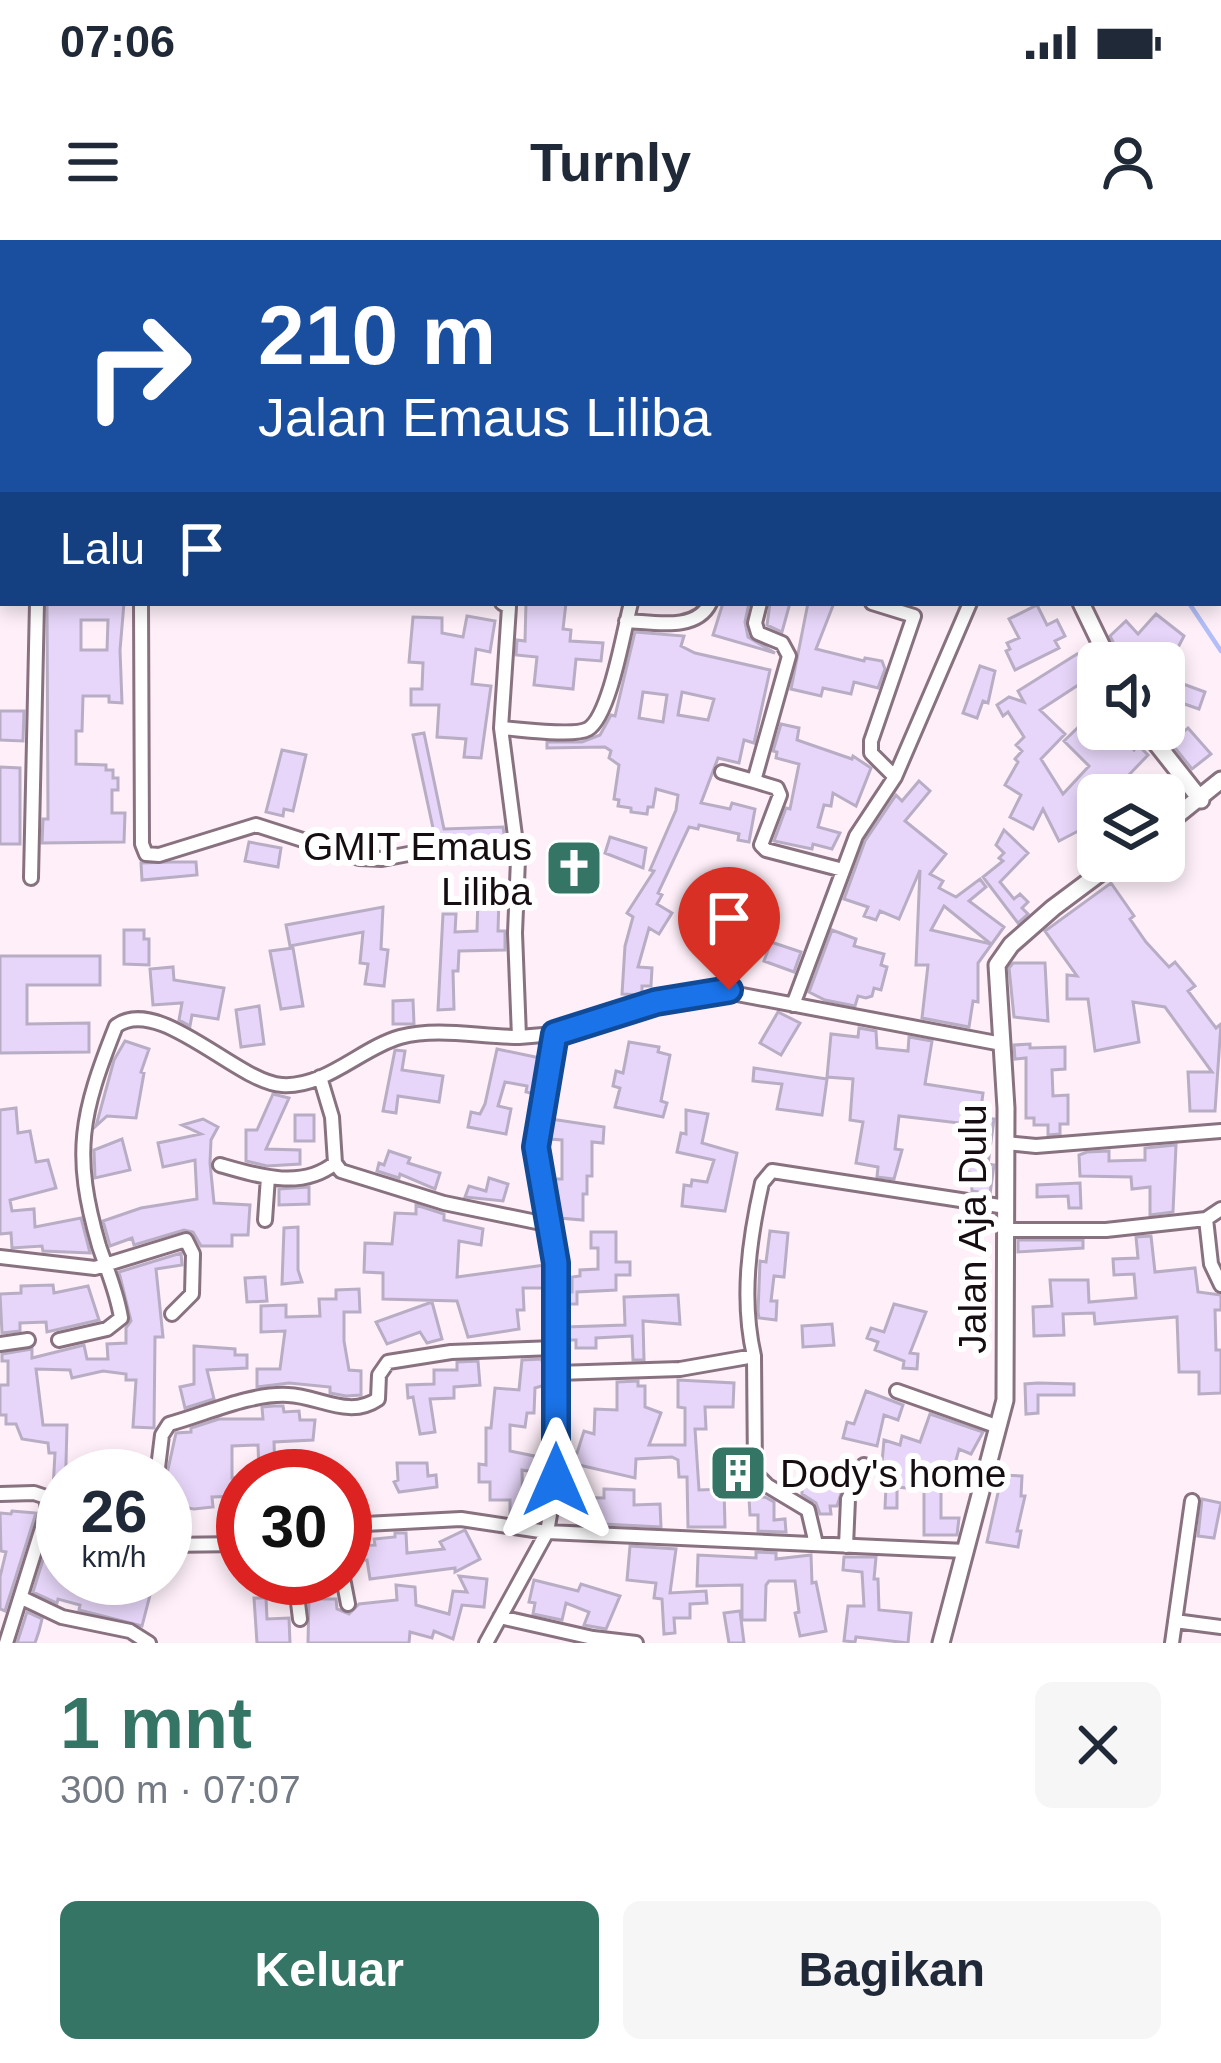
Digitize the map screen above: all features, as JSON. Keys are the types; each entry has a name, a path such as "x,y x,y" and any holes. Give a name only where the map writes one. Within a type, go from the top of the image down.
{"street":[{"path":"31,878 37,606"},
{"path":"141,606 142,844 146,854 159,855 256,825 359,859 429,850"},
{"path":"507,606 501,728 518,860 519,1037"},
{"path":"501,728 587,729 607,695 631,606"},
{"path":"626,621 683,623 701,616 708,606"},
{"path":"754,781 789,656 782,644 758,633 759,606"},
{"path":"882,606 914,616 871,741 871,753 895,777"},
{"path":"793,1005 856,836 895,777 969,606"},
{"path":"1082,606 1100,642"},
{"path":"1162,750 1201,800"},
{"path":"722,772 777,788 780,795 763,848 843,870"},
{"path":"1185,811 1219,786"},
{"name":"Jalan Aja Dulu","path":"941,1643 1004,1400 1006,1142 997,977 1003,954 1087,882"},
{"path":"59,1340 119,1322 121,1313 85,1191 82,1139 92,1086 116,1026 133,1018 158,1024 282,1085 320,1077 369,1049 411,1035 555,1034 656,1002 716,990 1001,1044"},
{"path":"486,1643 548,1532 556,1480 556,1263 536,1147 555,1034"},
{"path":"320,1077 331,1110 335,1163 341,1171 367,1182 551,1225"},
{"path":"1006,1142 1036,1146 1221,1131"},
{"path":"220,1165 268,1177 319,1176 335,1163"},
{"path":"816,1544 808,1510 755,1473 754,1356 746,1319 762,1183 772,1171 1006,1207"},
{"path":"265,1220 268,1177"},
{"path":"1006,1230 1106,1230 1206,1220 1221,1209"},
{"path":"1206,1220 1211,1264 1221,1285"},
{"path":"0,1257 76,1268 189,1241 192,1294 172,1315"},
{"path":"0,1345 28,1340"},
{"path":"160,1449 169,1424 282,1394 365,1407 378,1399 379,1375 388,1362 451,1352 554,1348"},
{"path":"557,1373 680,1369 754,1356"},
{"path":"897,1390 997,1426"},
{"path":"846,1546 848,1499 864,1465"},
{"path":"0,1494 44,1495 52,1521 5,1635"},
{"path":"1172,1643 1192,1501"},
{"path":"372,1524 461,1519 548,1532 964,1551"},
{"path":"22,1598 62,1617 130,1631 149,1643"},
{"path":"298,1605 300,1618"},
{"path":"500,1617 636,1643"},
{"path":"1175,1621 1221,1628"}],"building":[{"path":"47,606 124,606 122,703 109,702 109,696 83,696 76,764 106,765 106,770 113,770 113,778 118,778 118,790 112,790 112,813 125,813 124,842 42,843 43,819 48,819","holes":["81,620 108,620 107,650 81,650"]},
{"path":"526,606 566,606 563,629 571,630 570,641 603,643 601,661 576,659 573,689 534,685 537,657 516,655 517,640 525,641"},
{"path":"722,606 748,606 748,637 775,653 713,635"},
{"path":"770,606 789,606 782,632 767,625"},
{"path":"807,606 833,606 816,649 882,661 885,669 878,688 854,682 851,694 823,688 821,696 791,689"},
{"path":"1038,606 1047,625 1057,620 1065,636 1055,641 1059,648 1015,670 1007,643 1019,638 1009,619"},
{"path":"1156,614 1184,636 1181,642 1113,642 1110,636 1126,621 1138,634"},
{"path":"467,616 495,621 490,652 476,649 472,684 491,686 481,758 464,757 466,739 437,737 439,705 411,705 411,689 422,689 423,663 409,662 413,617 442,618 442,633 463,637"},
{"path":"635,632 684,636 681,646 695,653 770,670 754,743 744,740 739,763 718,758 701,803 755,809 749,842 738,840 739,834 689,827 658,893 662,895 657,904 672,913 659,934 649,928 638,967 652,968 651,986 642,986 642,995 622,994 625,946 633,917 627,913 654,871 650,870 678,795 656,789 647,814 631,812 614,799 619,765 609,758 611,751 605,747 547,748 547,742 582,742 600,735 611,715 615,716","holes":["643,692 667,695 663,722 639,718","682,692 714,699 708,720 678,715"]},
{"path":"1077,654 1077,686 1040,710 1065,734 1041,759 1063,794 1077,779 1077,832 1059,841 1043,809 1033,829 1010,817 1021,795 1005,785 1022,751 1016,745 1024,737 1008,712 1003,716 997,705 1009,697 1024,702 1018,691"},
{"path":"980,666 995,671 988,703 983,701 977,718 963,713"},
{"path":"1185,685 1205,692 1199,709 1185,704"},
{"path":"0,711 24,711 23,741 0,740"},
{"path":"781,724 799,728 797,740 853,756 871,768 856,806 833,793 831,806 824,805 818,827 840,833 832,849 774,841 786,808 790,809 799,764 776,758 773,751"},
{"path":"1077,728 1077,750 1143,750 1148,755 1130,774 1082,774 1089,766 1064,741"},
{"path":"1188,728 1211,754 1192,769 1177,750 1185,750"},
{"path":"424,733 444,829 503,827 505,839 436,842 413,735"},
{"path":"282,750 306,755 293,811 284,809 283,816 266,812"},
{"path":"0,767 20,768 20,844 0,844"},
{"path":"919,781 930,791 905,821 946,854 930,874 943,881 939,888 956,897 980,879 986,887 969,901 1004,927 978,963 978,1002 973,1001 969,1027 922,1018 928,965 916,965 920,870 899,919 880,911 876,920 864,916 868,907 844,899 865,841 896,795 902,801","holes":["944,906 991,944 931,930"]},
{"path":"1004,830 1028,853 1000,882 1014,899 1020,894 1028,902 1022,908 1028,914 1018,923 983,877 1003,861 999,858 1004,853 996,845"},
{"path":"610,837 646,848 643,868 605,853"},
{"path":"249,842 281,848 278,867 245,861"},
{"path":"196,862 197,875 142,880 141,863"},
{"path":"1111,883 1146,942 1169,967 1175,962 1195,986 1188,991 1216,1028 1221,1024 1215,1111 1190,1111 1188,1072 1212,1072 1165,1007 1133,1002 1139,1042 1095,1051 1088,999 1067,999 1067,975 1077,976 1045,931"},
{"path":"478,897 499,898 498,931 505,931 505,950 459,951 458,971 453,971 454,1009 438,1010 443,914 456,914 455,932 477,931"},
{"path":"383,907 381,949 388,950 384,986 365,984 368,964 360,963 363,932 290,946 286,925"},
{"path":"124,930 144,930 144,939 149,939 149,965 124,964"},
{"path":"832,930 856,939 854,946 884,954 881,965 887,967 881,990 874,988 866,998 858,996 855,1006 809,992"},
{"path":"771,942 801,952 794,972 764,961"},
{"path":"293,948 303,1006 281,1009 270,951"},
{"path":"0,956 100,956 100,985 27,985 27,1024 89,1023 89,1052 0,1053"},
{"path":"1013,963 1045,963 1048,1021 1014,1017 1009,968"},
{"path":"173,967 174,980 224,988 218,1019 192,1015 190,1026 179,1020 182,1003 153,1005 150,969"},
{"path":"413,1000 414,1024 393,1024 393,1001"},
{"path":"259,1006 264,1044 241,1047 236,1010"},
{"path":"778,1012 800,1023 781,1055 760,1043"},
{"path":"859,1028 876,1031 877,1048 908,1051 909,1037 932,1041 925,1084 983,1093 980,1117 994,1119 990,1194 972,1191 971,1173 964,1171 968,1124 899,1116 895,1149 902,1150 894,1179 877,1177 878,1167 856,1163 863,1122 850,1120 853,1079 827,1077 831,1034 858,1037"},
{"path":"125,1041 149,1049 141,1072 136,1118 107,1116 96,1126 114,1060"},
{"path":"629,1042 659,1047 658,1052 670,1055 661,1101 667,1103 663,1117 615,1107 620,1088 613,1086 616,1071 623,1073"},
{"path":"1030,1044 1030,1048 1065,1047 1065,1069 1052,1070 1053,1096 1068,1095 1068,1124 1060,1124 1060,1134 1048,1135 1048,1125 1034,1125 1034,1118 1026,1118 1026,1058 1015,1059 1014,1045"},
{"path":"497,1049 540,1058 534,1094 526,1092 527,1086 505,1082 498,1106 511,1109 506,1134 468,1127 471,1112 480,1114 485,1104"},
{"path":"395,1050 405,1051 402,1070 443,1076 439,1102 398,1096 396,1113 383,1111"},
{"path":"754,1068 827,1079 822,1115 777,1109 782,1084 753,1081"},
{"path":"273,1094 289,1098 266,1149 300,1150 300,1164 267,1166 246,1161 246,1130 257,1130"},
{"path":"16,1108 18,1133 30,1131 36,1162 48,1160 56,1188 10,1200 12,1211 34,1209 35,1227 81,1218 90,1253 43,1251 42,1246 12,1248 11,1233 0,1234 0,1110"},
{"path":"686,1110 708,1114 702,1143 737,1153 725,1211 682,1206 684,1185 691,1186 692,1180 707,1182 714,1160 677,1152 681,1133 686,1134"},
{"path":"295,1115 314,1115 314,1141 295,1141"},
{"path":"203,1119 218,1127 211,1140 214,1203 250,1205 248,1235 232,1235 232,1246 201,1246 193,1232 184,1230 134,1245 132,1238 110,1246 103,1221 141,1208 197,1199 195,1160 163,1167 158,1143 201,1134 182,1125"},
{"path":"551,1119 604,1127 603,1143 592,1142 592,1176 587,1176 587,1194 583,1194 583,1220 559,1218 552,1179 562,1179 562,1140 549,1139"},
{"path":"122,1139 130,1170 95,1178 94,1150"},
{"path":"1176,1145 1173,1212 1150,1215 1150,1187 1132,1189 1131,1177 1080,1176 1079,1155 1087,1152 1109,1151 1109,1161 1145,1160 1145,1148"},
{"path":"389,1151 440,1173 435,1189 400,1174 399,1178 377,1171"},
{"path":"489,1178 508,1184 503,1201 465,1197 469,1186 486,1191"},
{"path":"1080,1183 1081,1208 1069,1208 1068,1196 1037,1197 1037,1185"},
{"path":"309,1187 309,1204 279,1205 279,1189"},
{"path":"416,1205 444,1214 444,1220 483,1229 481,1245 459,1241 457,1277 545,1265 545,1288 523,1288 524,1310 517,1310 519,1329 468,1337 457,1301 383,1299 383,1273 364,1272 365,1243 392,1244 395,1213 416,1214"},
{"path":"298,1227 302,1282 282,1284 284,1228"},
{"path":"770,1231 788,1233 784,1277 774,1276 771,1301 777,1301 776,1320 759,1318 758,1312 760,1261 766,1262"},
{"path":"591,1232 616,1232 616,1262 630,1262 630,1275 616,1275 616,1290 577,1292 577,1304 566,1304 572,1277 580,1276 580,1270 598,1269 598,1248 591,1248"},
{"path":"1151,1236 1155,1272 1195,1268 1198,1292 1221,1295 1221,1310 1215,1310 1221,1393 1199,1394 1199,1372 1179,1372 1177,1317 1095,1324 1094,1313 1063,1314 1064,1335 1034,1336 1033,1307 1052,1306 1050,1280 1088,1280 1089,1302 1136,1298 1134,1274 1114,1275 1113,1259 1138,1258 1136,1237"},
{"path":"1018,1240 1083,1240 1083,1248 1018,1252"},
{"path":"181,1253 182,1265 156,1269 163,1337 155,1337 154,1428 133,1427 136,1380 126,1380 126,1374 103,1371 72,1378 70,1370 36,1369 43,1425 67,1425 66,1449 49,1449 48,1443 22,1439 16,1424 6,1424 6,1415 0,1415 0,1385 8,1385 8,1361 2,1361 2,1354 32,1349 32,1358 84,1345 87,1359 108,1359 107,1344 126,1343 131,1321 119,1272"},
{"path":"265,1277 267,1301 247,1302 245,1278"},
{"path":"53,1285 54,1293 88,1286 99,1320 47,1332 46,1322 20,1323 20,1331 2,1333 0,1294 21,1293 21,1286"},
{"path":"359,1289 360,1312 344,1312 344,1341 349,1370 361,1371 361,1395 289,1383 257,1387 257,1369 280,1369 285,1331 261,1332 261,1306 286,1305 286,1317 320,1316 319,1299 336,1299 336,1290"},
{"path":"678,1295 680,1324 643,1321 644,1360 633,1360 632,1336 596,1338 596,1348 576,1348 576,1340 566,1340 566,1327 625,1325 624,1297"},
{"path":"432,1302 442,1339 427,1343 420,1332 387,1344 376,1322"},
{"path":"894,1304 926,1312 910,1353 918,1354 917,1369 903,1368 904,1361 875,1350 878,1342 867,1338 871,1328 884,1332"},
{"path":"832,1324 834,1345 803,1347 802,1326"},
{"path":"194,1346 235,1349 235,1355 247,1355 247,1368 207,1370 214,1399 185,1408 180,1387 194,1384"},
{"path":"542,1359 545,1385 535,1388 534,1413 527,1413 525,1427 510,1425 510,1451 544,1458 541,1473 522,1470 523,1514 510,1514 510,1500 490,1500 490,1482 479,1482 479,1464 486,1465 486,1428 491,1428 495,1388 519,1390 522,1360"},
{"path":"478,1361 480,1385 454,1387 454,1398 430,1399 435,1432 420,1434 407,1385 434,1384 434,1370 457,1370 457,1362"},
{"path":"678,1380 734,1383 733,1407 705,1407 706,1429 695,1429 699,1490 724,1489 725,1527 688,1527 687,1477 679,1477 678,1460 672,1457 636,1459 635,1478 566,1462 566,1450 577,1453 584,1431 594,1434 595,1409 617,1410 617,1382 638,1381 638,1386 645,1386 645,1407 661,1413 649,1445 685,1445 685,1408 678,1407"},
{"path":"1025,1384 1074,1384 1074,1395 1038,1395 1038,1413 1026,1414"},
{"path":"866,1391 903,1405 898,1420 884,1415 877,1446 843,1438 847,1422 854,1424"},
{"path":"283,1406 284,1412 299,1411 300,1420 315,1420 313,1440 274,1442 274,1449 258,1449 258,1445 216,1449 213,1507 192,1509 192,1449 172,1449 176,1433 191,1432 191,1428 219,1419 263,1419 262,1407"},
{"path":"930,1414 983,1432 971,1454 959,1449 951,1479 941,1477 941,1518 959,1518 957,1535 924,1535 924,1490 897,1487 897,1508 885,1508 886,1486 880,1485 884,1440 900,1445 902,1436 920,1442"},
{"path":"397,1463 427,1463 428,1476 436,1475 437,1487 399,1492 394,1482 398,1480"},
{"path":"844,1470 837,1506 830,1506 831,1514 820,1514 816,1503 802,1494 802,1471"},
{"path":"1002,1475 1022,1476 1021,1496 1025,1496 1018,1547 987,1542"},
{"path":"604,1489 634,1490 634,1505 660,1504 661,1527 604,1524 566,1514 566,1497 604,1498"},
{"path":"749,1498 774,1502 774,1520 785,1519 786,1532 758,1531 758,1515 750,1515"},
{"path":"1202,1499 1221,1503 1214,1538 1198,1536"},
{"path":"0,1513 36,1513 5,1611 0,1609 6,1552 1,1551"},
{"path":"465,1530 480,1559 455,1572 455,1568 372,1579 374,1539 406,1533 407,1553 444,1549 440,1542"},
{"path":"630,1546 676,1549 670,1593 706,1591 707,1603 690,1604 690,1618 674,1618 675,1633 664,1634 662,1599 654,1598 656,1583 627,1580"},
{"path":"756,1552 776,1553 776,1559 811,1555 812,1583 816,1582 826,1631 800,1636 795,1581 769,1581 765,1620 742,1620 742,1585 697,1586 698,1555 756,1558"},
{"path":"844,1557 876,1557 879,1610 911,1613 908,1643 856,1637 855,1642 844,1641 848,1606 864,1606 862,1572 843,1570"},
{"path":"459,1576 487,1579 484,1607 462,1605 453,1639 434,1631 432,1638 410,1632 409,1643 308,1643 309,1605 337,1605 349,1614 358,1605 397,1600 396,1585 415,1587 416,1605 449,1614 453,1591 467,1592"},
{"path":"534,1580 578,1591 581,1584 620,1596 606,1629 584,1625 589,1612 566,1603 562,1620 533,1614 535,1603 529,1602"},
{"path":"80,1605 147,1605 142,1626 79,1610"},
{"path":"254,1605 266,1605 267,1619 289,1618 290,1643 257,1643"},
{"path":"740,1611 744,1643 729,1643 724,1613"},
{"path":"27,1612 42,1619 39,1631 35,1643 17,1643"}],"waterway":[{"path":"1191,606 1221,651"}],"place":[{"name":"GMIT Emaus Liliba","path":"574,868"},
{"name":"Dody's home","path":"738,1473"}],"route":[{"path":"556,1480 556,1263 536,1147 555,1034 656,1002 729,990"}]}
